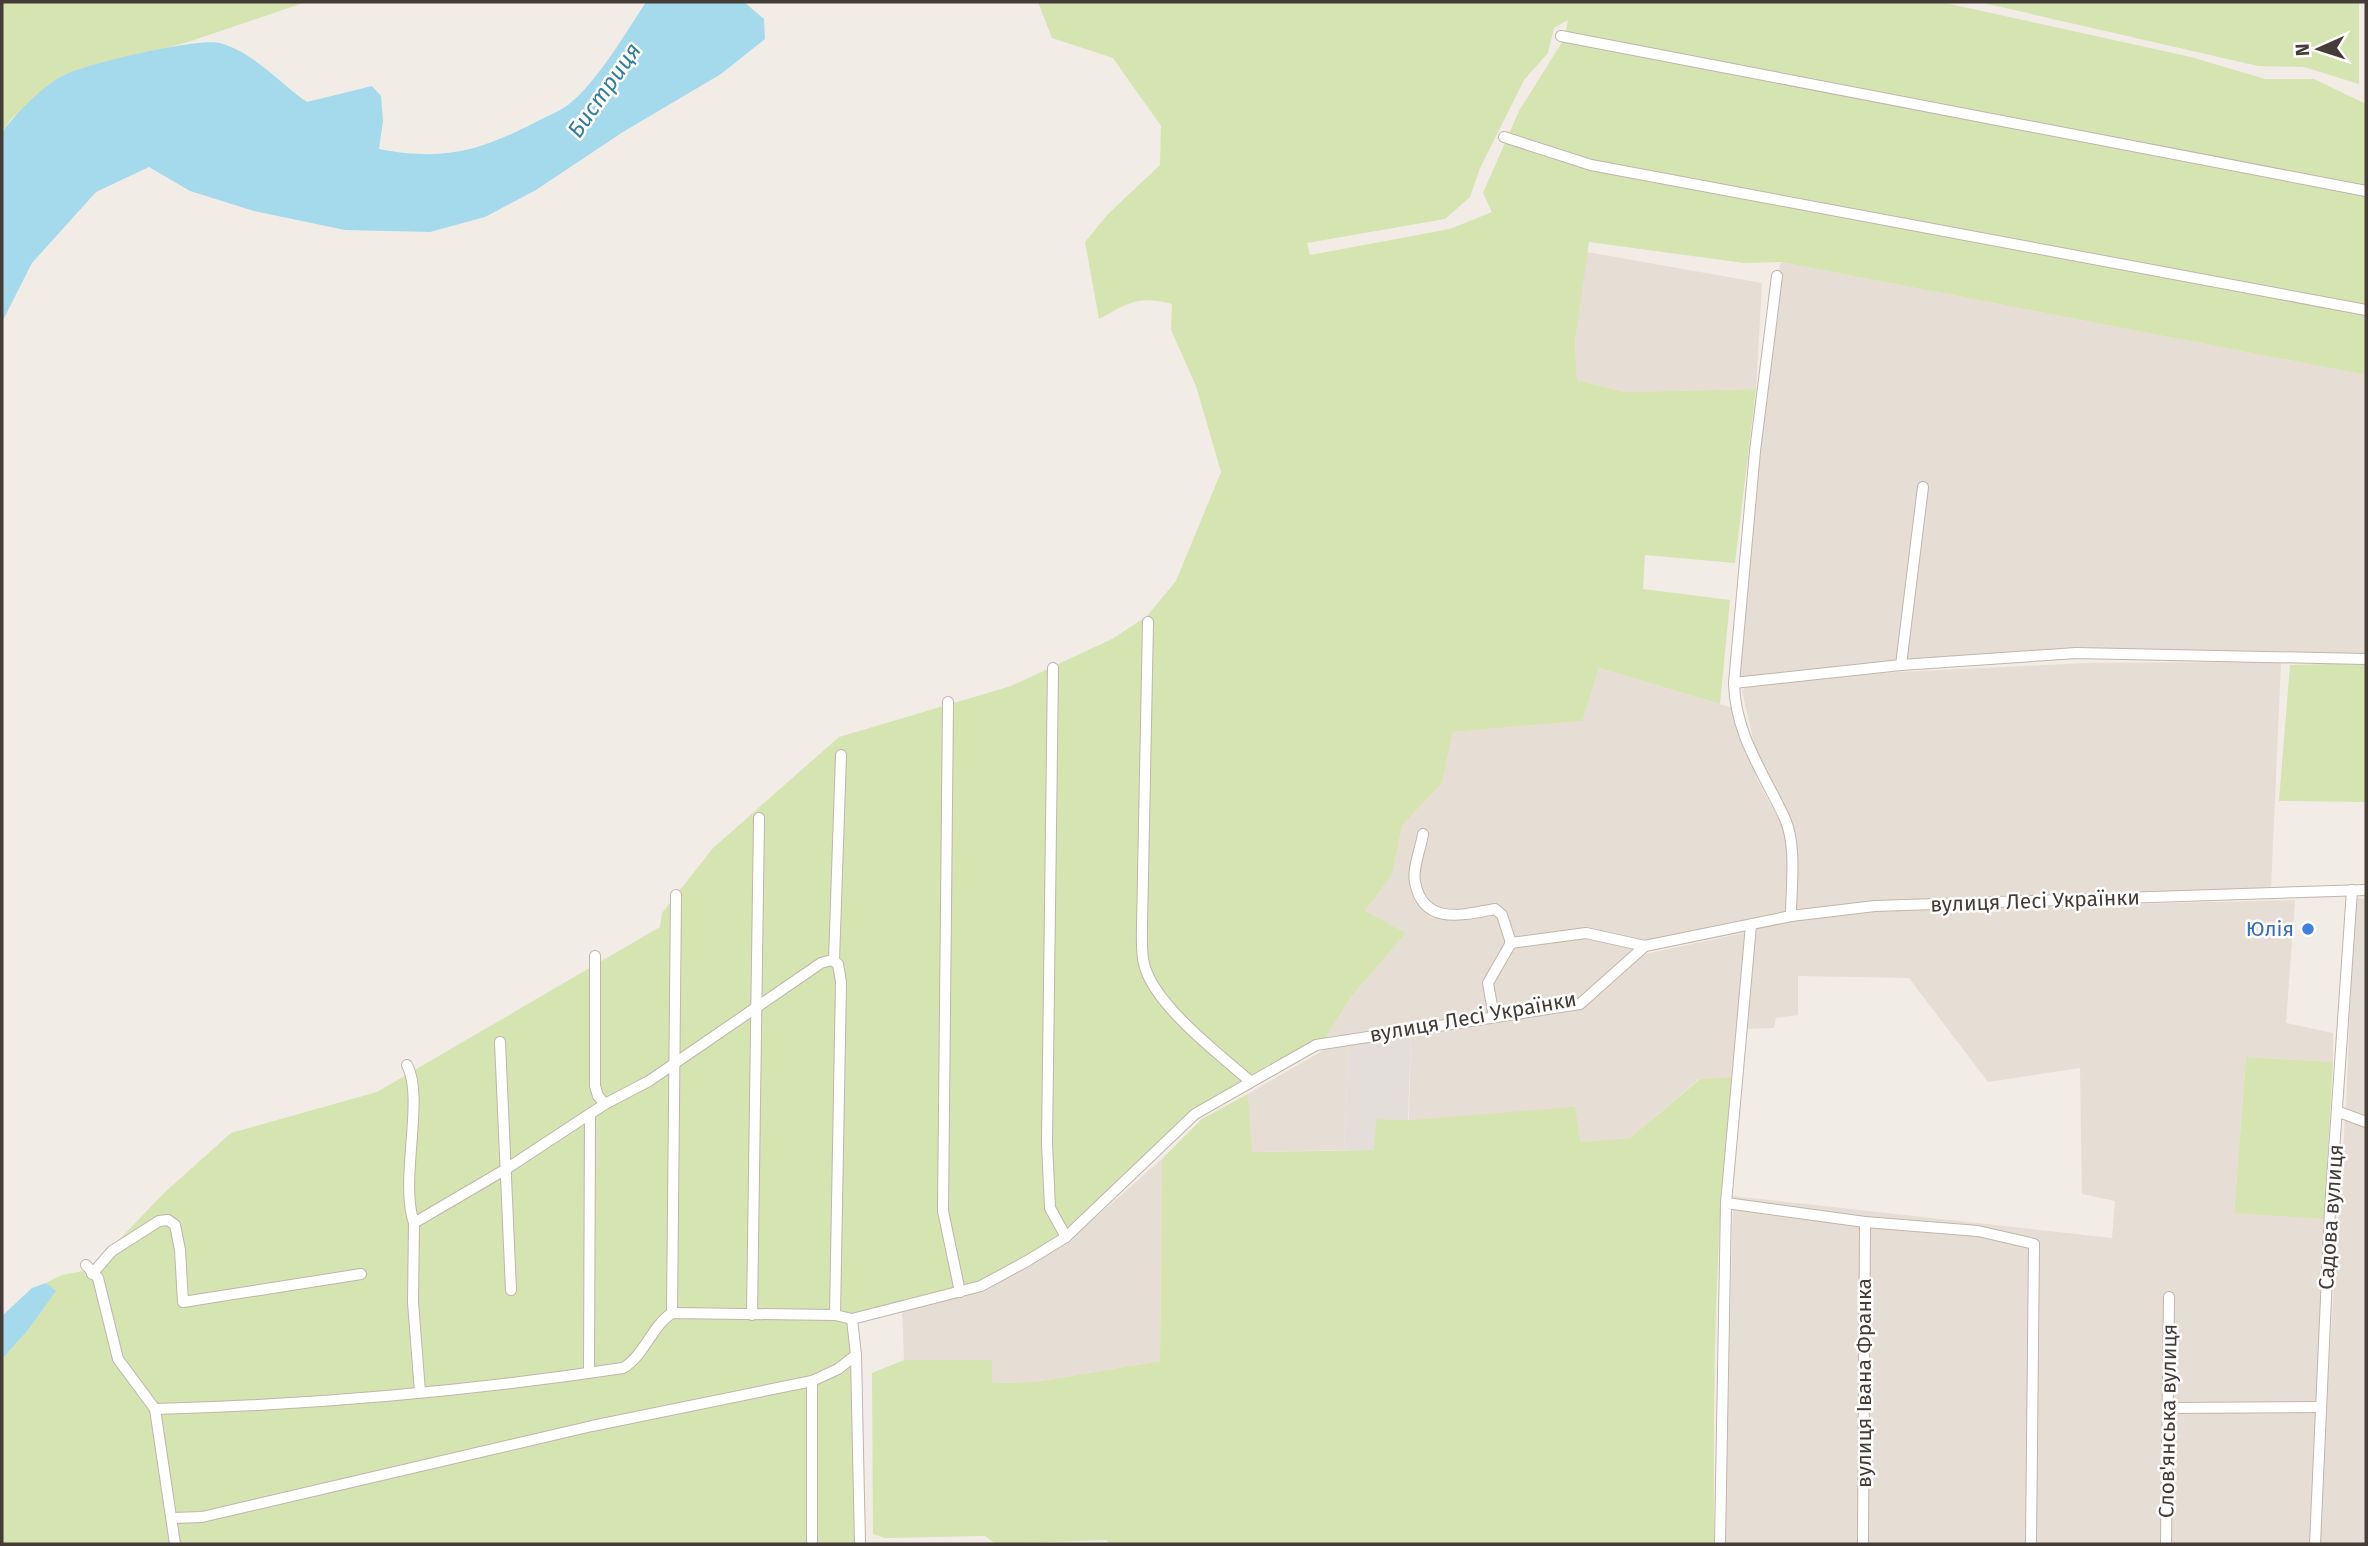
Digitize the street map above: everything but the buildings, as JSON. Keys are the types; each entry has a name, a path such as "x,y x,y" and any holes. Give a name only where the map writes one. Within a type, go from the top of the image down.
{"street":[{"path":"1562,36 2366,191"},
{"path":"1504,137 1591,165 2366,310"},
{"path":"1777,276 1755,451 1734,683 1752,758 1788,828 1791,916"},
{"path":"1901,665 1923,487"},
{"path":"1148,622 1142,912 1144,963 1149,977 1180,1019 1250,1081"},
{"path":"1734,683 1901,665 2076,653 2366,659"},
{"path":"1053,668 1047,1143 1051,1208 1066,1237"},
{"path":"948,702 943,1211 960,1292"},
{"path":"835,1315 841,982 840,969 834,961 841,755"},
{"path":"752,1315 760,818"},
{"path":"1423,834 1414,881 1424,906 1438,914 1452,916 1495,909 1502,915 1511,943 1488,983 1494,1017"},
{"name":"Садова вулиця","path":"2315,1544 2330,1209 2339,1112 2352,890"},
{"name":"вулиця Лесі Українки","path":"852,1319 981,1286 1066,1237 1195,1114 1250,1081 1326,1042 1580,1004 1645,946 1791,916 1875,906 2366,890"},
{"path":"672,1313 677,1059 676,895"},
{"path":"1720,1544 1726,1203 1751,925"},
{"path":"1511,943 1586,933 1645,946"},
{"path":"595,956 595,1086 598,1096 605,1104"},
{"path":"414,1223 506,1169 605,1104 615,1101 821,963 834,961"},
{"path":"500,1042 511,1290"},
{"path":"407,1065 412,1082 410,1188 414,1223 413,1302 420,1392"},
{"path":"2339,1112 2366,1122"},
{"path":"589,1373 590,1114"},
{"path":"1726,1203 1865,1222 1978,1231 2034,1244 2031,1544"},
{"path":"175,1544 155,1409 118,1359 98,1278 89,1270 113,1251 159,1222 168,1220 175,1225 180,1250 183,1302 361,1274"},
{"name":"вулиця Івана Франка","path":"1863,1544 1865,1222"},
{"name":"Слов'янська вулиця","path":"2166,1544 2169,1297"},
{"path":"155,1409 231,1407 420,1392 589,1373 630,1364 657,1327 672,1313 835,1315 852,1319 856,1355 860,1544"},
{"path":"173,1518 202,1517 592,1426 812,1381 838,1369 856,1355"},
{"path":"812,1381 812,1544"},
{"path":"2168,1408 2321,1407"}],"shaded area":[{"path":"1587,252 1762,283 1756,389 1624,392 1577,380 1575,342"},
{"path":"1781,262 2366,375 2366,658 2240,654 1900,661 1737,677 1777,276"},
{"path":"2281,662 2271,889 1954,897 1797,909 1795,839 1760,768 1742,691 1748,685 1879,673 2087,663"},
{"path":"1599,668 1736,709 1757,779 1786,833 1789,913 1646,941 1579,1000 1326,1037 1351,997 1406,933 1365,911 1392,875 1402,826 1442,783 1453,732 1581,721"},
{"path":"2357,898 2366,899 2366,1117 2346,1109 2354,902"},
{"path":"2295,900 2286,1023 2333,1033 2333,1062 2246,1057 2234,1212 2324,1219 2311,1544 1725,1544 1733,1196 2112,1238 2115,1201 2082,1194 2080,1068 1988,1082 1909,978 1798,976 1798,1015 1776,1018 1774,1028 1746,1029 1755,930 1804,916 1925,909"},
{"path":"1748,932 1733,1077 1699,1079 1630,1138 1581,1142 1575,1108 1409,1120 1411,1035 1586,1006 1645,954"},
{"path":"1411,1035 1408,1120 1376,1119 1375,1150 1344,1150 1349,1042"},
{"path":"1349,1042 1344,1150 1251,1152 1248,1094 1329,1047"},
{"path":"2345,1119 2366,1126 2366,1544 2317,1544"},
{"path":"1162,1159 1160,1361 1035,1382 992,1383 991,1360 904,1360 902,1309 980,1289 1063,1246"}],"green space":[{"path":"2,2 306,2 188,42 63,75 11,119 2,133"},
{"path":"1038,2 1941,2 2191,57 2265,79 2314,79 2366,104 2366,375 1781,262 1744,263 1589,242 1575,342 1577,380 1624,392 1756,389 1735,563 1645,555 1643,589 1730,600 1720,704 1599,668 1582,721 1453,732 1442,783 1402,826 1392,875 1365,911 1406,933 1351,997 1326,1037 1206,1106 1051,1244 973,1286 846,1315 860,1381 861,1544 2,1544 2,1359 28,1330 55,1292 46,1283 62,1275 83,1271 92,1276 91,1269 164,1193 231,1133 377,1092 660,927 662,913 713,848 839,737 1011,686 1112,639 1147,616 1176,581 1221,472 1196,386 1171,330 1172,304 1150,300 1134,302 1099,319 1085,242 1108,214 1160,165 1161,126 1113,58 1052,38","holes":["1568,20 1564,39 1519,111 1483,193 1492,212 1450,229 1310,255 1307,243 1445,219 1470,197 1480,168 1524,80 1548,53 1554,28"]},
{"path":"1979,2 2359,2 2359,84 2304,67 2258,66"},
{"path":"2366,663 2366,802 2279,801 2290,665"},
{"path":"2246,1057 2333,1062 2324,1219 2234,1213"},
{"path":"1733,1077 1718,1252 1714,1544 1108,1544 1107,1540 996,1544 985,1536 885,1538 873,1534 872,1373 904,1360 992,1360 992,1383 1035,1382 1160,1361 1162,1159 1202,1119 1248,1094 1252,1152 1374,1150 1376,1119 1408,1120 1575,1107 1581,1142 1630,1138 1700,1079"}],"water":[{"name":"Бистриця","path":"646,2 744,2 764,19 765,39 721,74 623,132 536,190 485,217 430,232 345,230 254,211 190,191 149,167 96,192 32,263 2,322 2,133 30,101 64,75 142,53 189,44 220,43 255,61 307,102 372,86 381,96 383,121 379,149 402,153 441,154 495,141 568,105 600,71"},
{"path":"46,1283 56,1291 28,1330 2,1359 2,1316 32,1288"}],"place":[{"name":"Юлія","path":"2308,929"}]}
